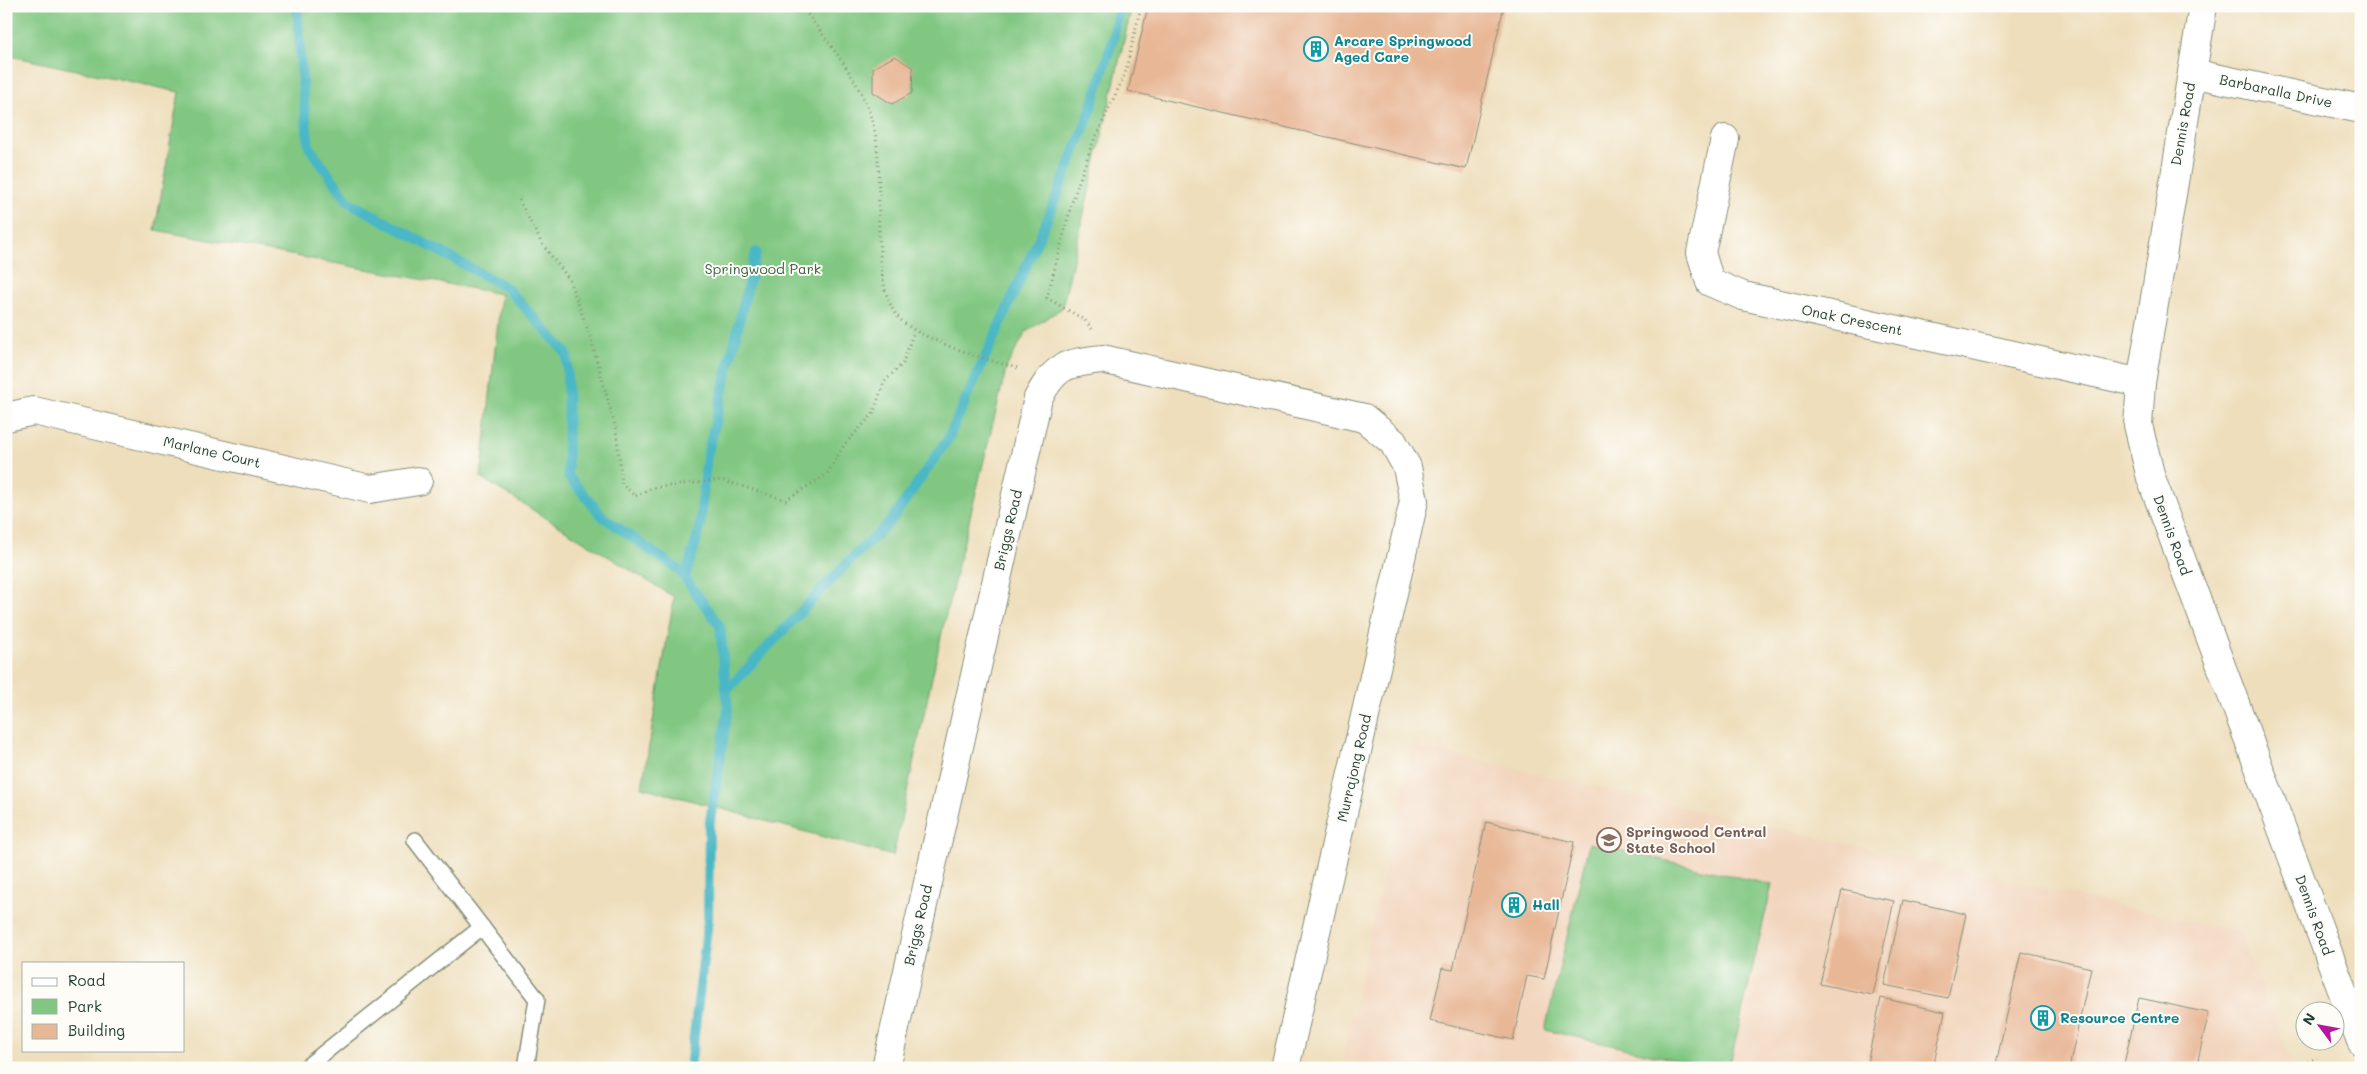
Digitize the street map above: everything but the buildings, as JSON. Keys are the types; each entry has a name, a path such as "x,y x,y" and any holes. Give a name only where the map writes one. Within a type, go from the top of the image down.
{"street":[{"name":"Dennis Road","path":"2203,6 2140,383 2138,425 2151,478 2361,1041"},
{"name":"Barbaralla Drive","path":"2192,73 2361,109"},
{"name":"Onak Crescent","path":"1724,139 1701,252 1710,282 1743,296 2140,383"},
{"name":"Briggs Road","path":"886,1068 1038,398 1050,377 1070,363 1102,359 1364,418 1393,442 1407,467"},
{"name":"Marlane Court","path":"6,418 34,411 370,489 418,481"},
{"name":"Murrajong Road","path":"1285,1068 1414,501 1407,467"}],"lane":[{"path":"415,840 537,999 526,1068"},
{"path":"305,1068 482,927"}],"path":[{"path":"802,6 840,58 866,101 875,133 879,168 880,272 887,298 897,316 914,331 998,363"},
{"path":"1096,333 1085,320 1047,298 1072,202 1091,147 1125,74 1142,6"},
{"path":"519,200 542,244 569,279 591,339 616,429 622,484 635,496 652,488 722,480 786,500 827,474 846,444 873,414 884,382 903,363 914,331"},
{"path":"2294,1068 2317,1058"}],"shaded area":[{"name":"Springwood Central State School","path":"1413,746 2240,933 2293,1068 1362,1068 1363,1062 1342,1059"}],"green space":[{"name":"Springwood Park","path":"6,6 1132,6 1062,308 1026,332 1007,366 944,623 893,856 642,787 674,597 481,478 501,294 155,230 179,92 6,55"},
{"path":"1589,843 1772,885 1729,1068 1711,1068 1545,1030"}],"waterway":[{"path":"297,6 303,95 309,147 349,202 507,288 567,354 568,476 603,517 679,570 720,626 728,709 709,827 708,920 690,1068"},
{"path":"726,691 848,562 891,521 948,439 1047,220 1088,118 1113,39 1119,6"},
{"path":"685,577 699,532 707,456 756,252"}],"place":[{"name":"Arcare Springwood Aged Care","path":"1316,49"},
{"name":"Springwood Central State School","path":"1609,840"},
{"name":"Hall","path":"1514,905"},
{"name":"Resource Centre","path":"2043,1018"}]}
